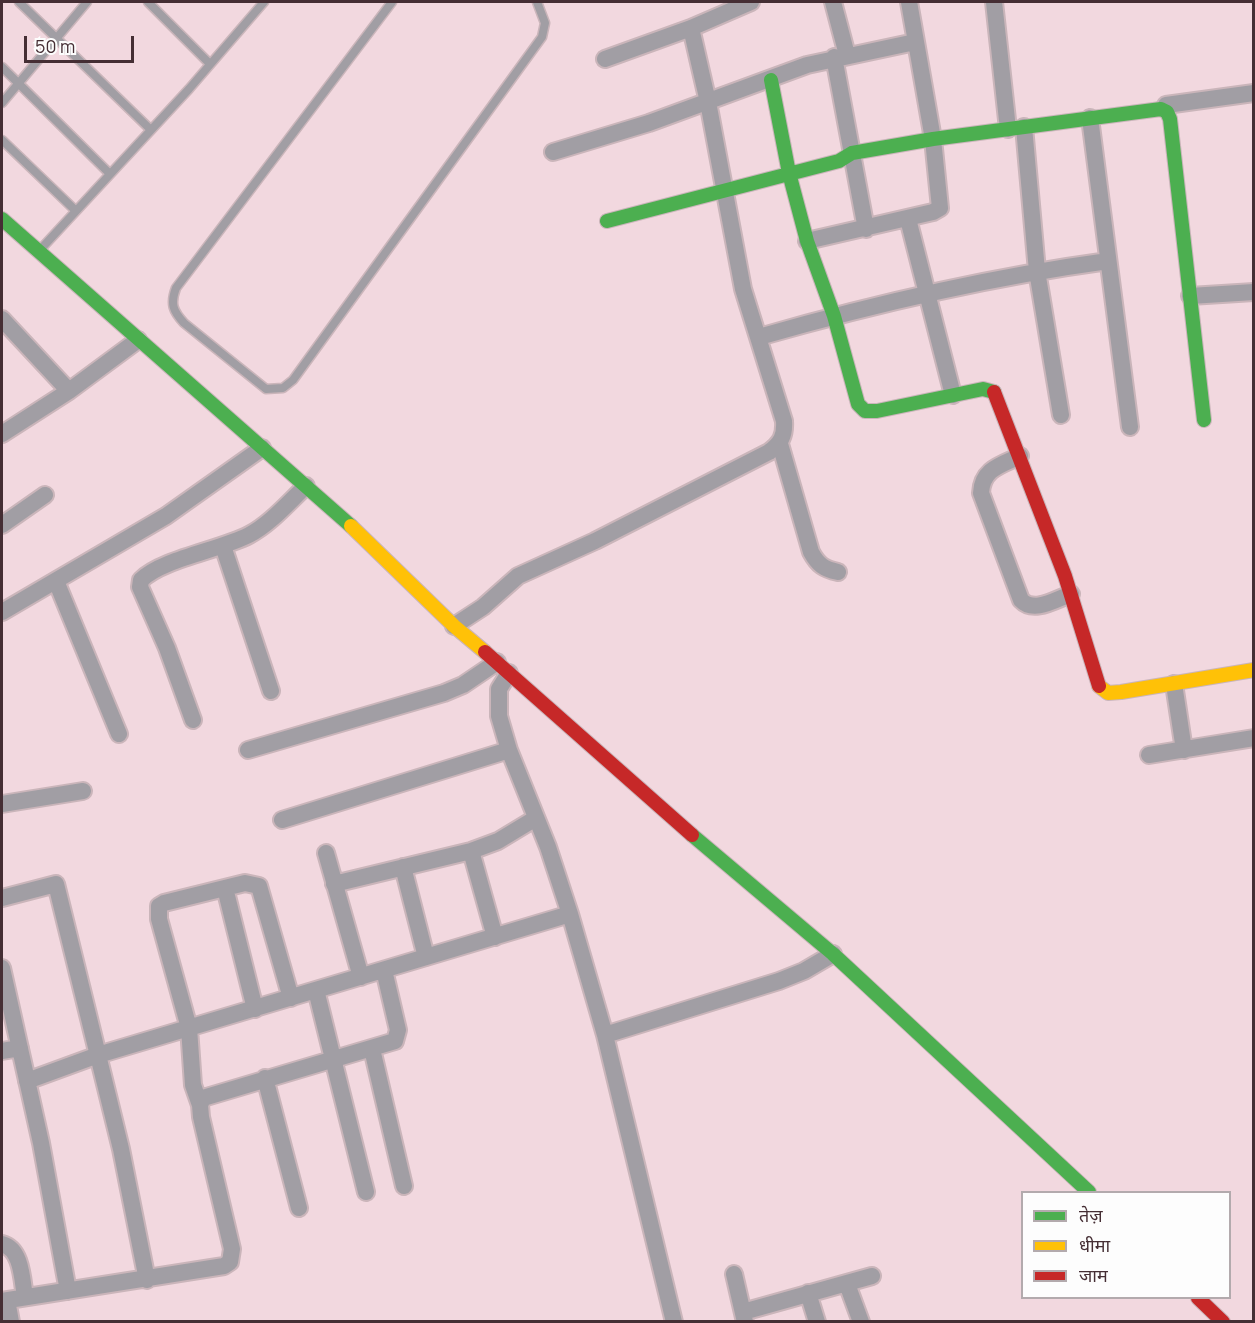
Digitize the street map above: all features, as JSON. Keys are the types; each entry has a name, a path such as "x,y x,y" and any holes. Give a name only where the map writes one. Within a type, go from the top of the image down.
{"street":[{"path":"605,59 691,28 751,2"},
{"path":"834,2 852,153 866,229"},
{"path":"807,241 908,219 940,208 933,139 909,2"},
{"path":"994,2 1061,415"},
{"path":"454,626 483,607 518,576 595,541 769,452 780,444 785,434 784,421 740,278 708,102 691,28"},
{"path":"554,152 708,102 807,65 915,42"},
{"path":"771,80 789,173 807,241 834,316 858,404 865,411 877,411 983,389 992,390 997,395 1071,594 1100,690 1114,693 1254,670"},
{"path":"1166,105 1254,93"},
{"path":"607,221 724,193 789,173 839,161 852,153 933,139 1161,109 1167,112 1170,119 1204,420"},
{"path":"1090,118 1130,427"},
{"path":"2,219 138,339 193,384 346,521 454,626 666,814 833,954 1088,1191"},
{"path":"908,219 953,395"},
{"path":"759,337 926,294 1037,271 1108,261"},
{"path":"1190,296 1254,292"},
{"path":"2,319 69,391"},
{"path":"2,434 69,391 138,339"},
{"path":"780,444 811,552 816,562 825,569 838,572"},
{"path":"2,612 166,516 262,448"},
{"path":"1020,456 988,471 982,483 981,493 1021,600 1026,605 1035,607 1071,594"},
{"path":"193,720 167,648 140,587 141,580 166,566 223,546 259,530 306,486"},
{"path":"2,525 45,495"},
{"path":"223,546 271,691"},
{"path":"56,581 119,734"},
{"path":"248,750 444,693 503,668"},
{"path":"503,668 497,702 509,750 570,914 605,1035 674,1322"},
{"path":"1174,684 1184,750"},
{"path":"1149,755 1254,738"},
{"path":"282,820 509,750"},
{"path":"2,804 83,790"},
{"path":"334,884 471,851 498,841 536,818"},
{"path":"471,851 495,937"},
{"path":"326,854 361,977"},
{"path":"403,867 426,957"},
{"path":"11,1322 4,1300 147,1280 224,1266 232,1257 200,1105 193,1085 189,1028 158,912 164,903 245,883 259,886 291,998"},
{"path":"2,898 56,884 122,1149 147,1280"},
{"path":"225,888 255,1009"},
{"path":"27,1081 98,1055 570,914"},
{"path":"605,1035 779,981 804,971 833,954"},
{"path":"2,968 27,1081 68,1291"},
{"path":"200,1105 203,1098 211,1093 395,1041 398,1037 384,970"},
{"path":"316,990 366,1192"},
{"path":"2,1051 20,1048"},
{"path":"372,1049 404,1186"},
{"path":"265,1078 298,1208"},
{"path":"2,1244 13,1249 25,1297"},
{"path":"734,1274 744,1317 808,1293 872,1276"},
{"path":"847,1284 861,1322"},
{"path":"808,1293 817,1322"},
{"path":"1199,1299 1223,1322"}],"lane":[{"path":"19,2 151,130"},
{"path":"2,104 87,2"},
{"path":"148,2 210,64"},
{"path":"39,252 264,2"},
{"path":"392,2 176,288 171,300 174,313 266,389 283,388 293,380 542,37 545,22 537,2"},
{"path":"2,67 20,82 110,174"},
{"path":"2,140 76,211"}],"traffic: fast":[{"path":"771,80 789,173 807,241 834,316 858,404 865,411 877,411 983,389 994,392"},
{"path":"607,221 839,161 852,153 933,139 1161,109 1167,112 1170,119 1204,420"},
{"path":"2,219 351,526"},
{"path":"692,835 833,954 1088,1191"}],"traffic: slow":[{"path":"351,526 454,626 485,652"},
{"path":"1099,686 1108,693 1121,692 1254,670"}],"traffic: jam":[{"path":"994,392 1065,576 1099,686"},
{"path":"485,652 692,835"},
{"path":"1199,1299 1223,1322"}]}
